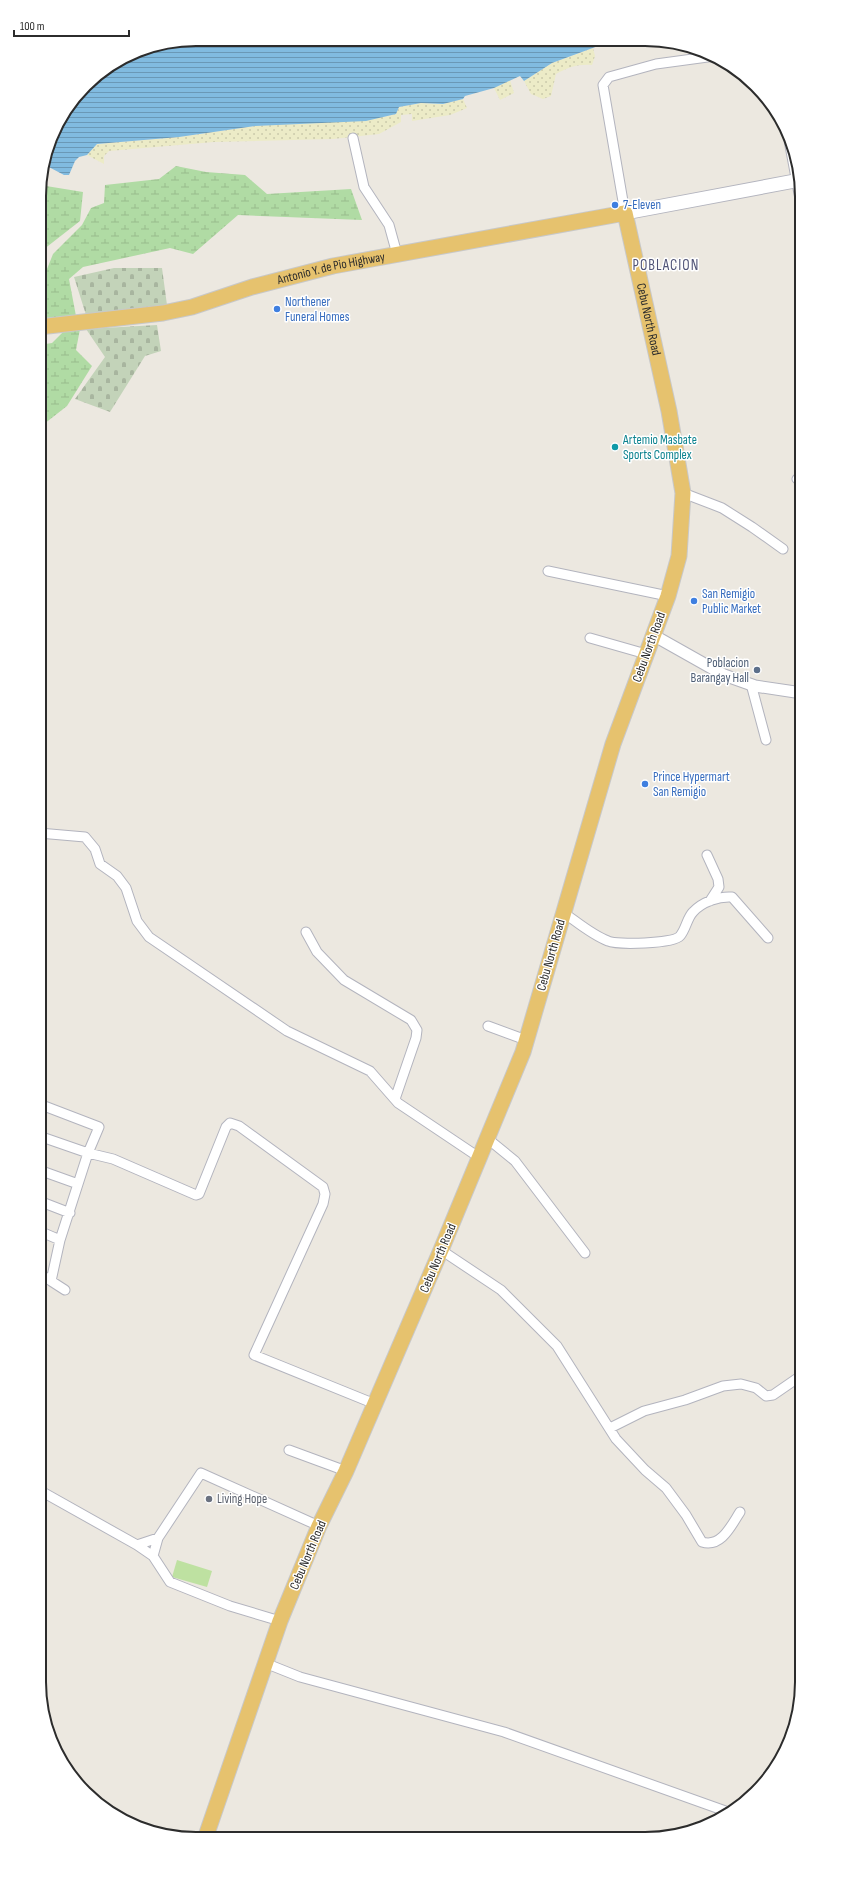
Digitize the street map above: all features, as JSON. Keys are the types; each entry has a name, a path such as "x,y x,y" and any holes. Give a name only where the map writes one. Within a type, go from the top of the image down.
{"highway":[{"name":"Antonio Y. de Pio Highway","path":"46,325 163,313 192,307 252,287 333,266 625,213"},
{"name":"Cebu North Road","path":"207,1832 280,1621 319,1526 346,1471 442,1250 523,1052 613,744 668,596 679,556 683,493 669,411 625,213"}],"main road":[{"path":"625,213 794,181"}],"street":[{"path":"625,213 603,85 609,77 656,64 704,58"},
{"path":"353,138 364,187 389,226 397,254"},
{"path":"683,493 722,508 783,549"},
{"path":"548,571 668,596"},
{"path":"653,635 724,676 751,684 795,692"},
{"path":"590,638 646,654"},
{"path":"751,684 766,740"},
{"path":"46,833 85,836 95,849 100,864 117,876 126,888 137,921 149,937 287,1031 370,1071 395,1099 480,1158"},
{"path":"707,855 718,879 719,887 710,901"},
{"path":"564,913 608,942 642,943 679,938 686,928 692,912 710,901 721,897 732,897 768,938"},
{"path":"306,932 318,952 344,980 411,1020 417,1030 416,1038 395,1099"},
{"path":"488,1026 526,1040"},
{"path":"46,1107 98,1127 88,1152 70,1213 60,1240 51,1281"},
{"path":"46,1138 113,1159 191,1193 199,1194 226,1127 230,1123 238,1126 323,1187 326,1194 323,1204 254,1355 375,1404"},
{"path":"488,1139 515,1161 585,1253"},
{"path":"46,1173 78,1184"},
{"path":"46,1204 70,1213"},
{"path":"46,1234 60,1240"},
{"path":"442,1250 501,1290 557,1346 626,1451 666,1488 686,1515 702,1542 708,1544 717,1542 725,1534 740,1512"},
{"path":"46,1278 65,1290"},
{"path":"610,1428 644,1411 685,1400 723,1386 741,1384 756,1388 766,1396 773,1395 795,1380"},
{"path":"289,1450 346,1471"},
{"path":"153,1556 158,1538 201,1472 319,1526"},
{"path":"46,1494 137,1545 153,1556 170,1582 230,1606 280,1621"},
{"path":"137,1545 158,1538"},
{"path":"265,1663 300,1677 504,1732 723,1810"}],"green space":[{"path":"176,166 206,172 245,175 267,194 351,189 362,220 238,215 193,254 170,248 83,267 69,279 76,316 46,318 46,272 53,254 82,225 91,208 104,203 105,185 159,179"},
{"path":"46,186 83,192 80,221 46,248"},
{"path":"114,268 162,268 167,305 87,318 74,277"},
{"path":"157,325 161,351 145,356 110,412 75,399 105,357 86,329"},
{"path":"80,329 76,350 92,366 67,406 46,422 46,344 52,343 63,332"},
{"path":"177,1560 212,1571 207,1587 172,1577"}],"sand":[{"path":"593,48 595,56 592,65 574,66 556,74 551,96 543,99 531,94 524,81 552,63"},
{"path":"510,80 514,93 500,100 494,88"},
{"path":"463,99 467,108 450,115 412,121 412,114 401,115 401,122 379,134 333,139 214,142 109,151 104,156 104,164 87,155 97,144 179,137 255,126 384,117 396,114 399,107 421,103 443,104"}],"water":[{"path":"186,46 598,46 552,63 524,81 520,76 494,88 465,96 463,99 443,104 421,103 399,107 396,114 366,121 255,126 179,137 97,144 87,155 79,157 75,161 69,175 64,175 49,167 51,157 61,130 83,97 97,83 121,66 138,57 157,51"}],"place":[{"name":"7-Eleven","path":"615,205"},
{"name":"Northener Funeral Homes","path":"277,309"},
{"name":"Artemio Masbate Sports Complex","path":"615,447"},
{"name":"San Remigio Public Market","path":"694,601"},
{"name":"Poblacion Barangay Hall","path":"757,670"},
{"name":"Prince Hypermart San Remigio","path":"645,784"},
{"name":"Living Hope","path":"209,1499"}],"district":[{"name":"POBLACION","path":"666,265"}]}
